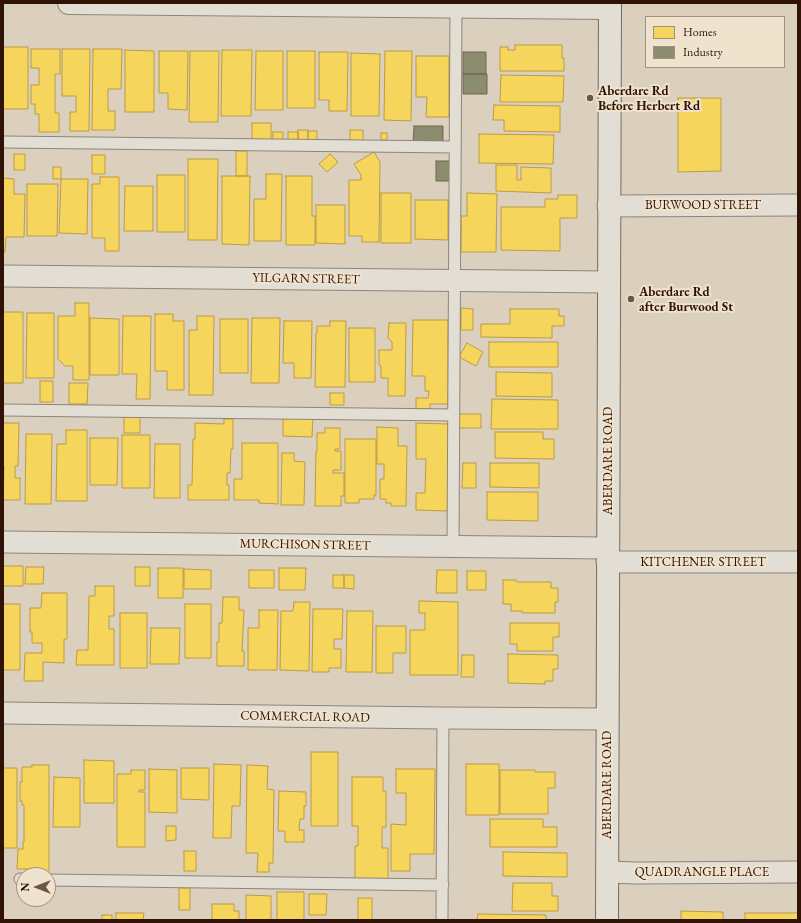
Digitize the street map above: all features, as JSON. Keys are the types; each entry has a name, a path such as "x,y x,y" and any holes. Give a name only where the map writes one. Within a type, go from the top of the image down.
{"main road":[{"path":"69,3 456,6 610,5"},
{"name":"ABERDARE ROAD","path":"606,920 610,5"}],"street":[{"name":"BURWOOD STREET","path":"608,206 798,205"},
{"name":"YILGARN STREET","path":"3,276 608,282"},
{"name":"MURCHISON STREET","path":"3,542 453,547 607,555"},
{"name":"KITCHENER STREET","path":"607,555 798,562"},
{"name":"COMMERCIAL ROAD","path":"3,713 607,719"},
{"name":"QUADRANGLE PLACE","path":"607,872 798,872"}],"lane":[{"path":"453,547 456,6"},
{"path":"3,142 455,147"},
{"path":"3,410 454,415"},
{"path":"442,920 444,718"},
{"path":"56,880 443,884"}],"building: Homes":[{"path":"515,45 562,45 564,71 500,71 500,47 508,47 508,50 515,50"},
{"path":"3,47 28,47 28,109 3,109"},
{"path":"31,49 60,49 60,74 55,74 55,113 59,113 59,132 39,132 39,114 35,114 35,104 31,104 31,85 39,85 39,68 31,68"},
{"path":"62,49 90,49 89,131 70,131 70,112 76,112 76,96 62,96"},
{"path":"93,49 122,49 121,89 108,89 108,111 115,111 115,130 92,130"},
{"path":"125,50 154,51 154,112 125,112"},
{"path":"222,50 252,50 251,116 221,116"},
{"path":"159,51 188,51 187,110 168,109 168,93 159,93"},
{"path":"190,51 219,51 218,122 189,122"},
{"path":"256,51 283,51 283,110 255,110"},
{"path":"287,51 315,51 315,108 287,108"},
{"path":"385,51 412,51 411,121 384,120"},
{"path":"319,52 348,52 347,111 329,111 329,100 319,100"},
{"path":"351,53 380,54 379,116 351,116"},
{"path":"416,56 449,56 449,117 426,117 427,97 416,97"},
{"path":"501,75 564,76 563,102 500,102"},
{"path":"678,98 721,98 721,171 678,172"},
{"path":"494,105 560,106 560,132 504,131 504,120 493,120"},
{"path":"252,123 271,123 271,141 252,141"},
{"path":"298,130 308,130 308,142 298,142"},
{"path":"350,130 363,130 363,142 350,142"},
{"path":"308,131 317,131 317,142 308,142"},
{"path":"273,132 283,132 283,141 273,141"},
{"path":"288,132 298,132 298,141 288,141"},
{"path":"381,133 387,133 387,140 381,140"},
{"path":"479,134 554,135 553,164 479,163"},
{"path":"236,151 247,151 247,176 236,176"},
{"path":"374,152 380,162 379,242 362,242 362,236 349,236 349,180 361,180 361,175 354,164"},
{"path":"14,154 25,154 25,170 14,170"},
{"path":"330,154 338,162 327,172 319,164"},
{"path":"92,155 105,155 105,174 92,174"},
{"path":"188,159 218,159 217,240 188,240"},
{"path":"496,165 517,165 517,180 521,180 521,167 551,168 551,193 496,191"},
{"path":"53,167 61,167 61,179 53,179"},
{"path":"266,174 282,174 281,241 254,241 254,199 266,199"},
{"path":"157,175 185,175 185,232 157,232"},
{"path":"222,176 250,176 249,245 222,244"},
{"path":"286,176 312,176 312,216 315,216 315,245 286,245"},
{"path":"100,177 119,177 119,251 105,251 105,238 92,238 92,184 100,184"},
{"path":"3,178 14,179 14,194 25,194 24,237 6,237 5,252 3,252"},
{"path":"61,179 88,179 87,234 59,233"},
{"path":"27,184 58,184 57,236 27,236"},
{"path":"125,186 153,186 153,231 124,231"},
{"path":"381,193 411,193 411,243 381,243"},
{"path":"467,193 497,194 496,252 461,252 461,216 467,216"},
{"path":"558,195 577,195 577,218 560,218 560,251 501,250 501,207 545,207 545,199 558,199"},
{"path":"415,200 448,200 448,240 415,239"},
{"path":"316,205 345,205 345,244 316,243"},
{"path":"75,303 89,303 89,380 73,380 73,366 65,366 58,359 58,316 75,316"},
{"path":"461,308 473,309 473,330 461,330"},
{"path":"510,309 559,309 559,316 564,316 564,326 552,326 552,338 481,337 481,324 510,324"},
{"path":"3,312 23,312 23,383 3,383"},
{"path":"27,313 54,313 54,378 26,378"},
{"path":"155,314 173,314 173,321 184,321 184,390 167,390 167,371 155,371"},
{"path":"123,316 151,316 150,399 136,399 137,374 122,374"},
{"path":"197,316 214,316 213,395 189,395 189,330 197,330"},
{"path":"90,318 119,319 119,375 90,375"},
{"path":"252,318 280,318 279,383 251,383"},
{"path":"220,319 248,319 248,373 220,373"},
{"path":"413,320 448,320 448,404 430,404 430,409 416,409 416,398 428,398 429,391 425,391 425,376 412,376"},
{"path":"284,321 312,321 311,378 294,378 294,363 283,363"},
{"path":"330,321 346,321 345,387 315,387 317,326 330,326"},
{"path":"389,323 406,323 405,396 388,396 388,378 381,378 379,350 392,350 392,342 388,338"},
{"path":"349,328 375,328 375,382 349,382"},
{"path":"489,342 558,342 558,367 489,367"},
{"path":"467,343 483,352 476,366 459,357"},
{"path":"496,372 552,373 552,397 496,396"},
{"path":"40,381 53,381 53,402 40,402"},
{"path":"69,383 88,383 87,404 69,404"},
{"path":"330,393 344,393 344,405 330,405"},
{"path":"492,399 558,400 558,429 491,429"},
{"path":"459,414 481,414 481,428 459,428"},
{"path":"124,416 140,416 140,433 124,433"},
{"path":"283,417 313,417 312,437 283,436"},
{"path":"224,419 233,419 233,449 231,449 230,473 227,473 229,500 188,500 188,485 192,485 193,439 195,439 195,423 224,424"},
{"path":"3,423 19,423 18,466 15,466 15,478 20,478 20,500 3,500"},
{"path":"416,423 449,424 448,511 416,510 416,493 425,493 426,459 416,459"},
{"path":"377,427 398,428 398,446 407,446 406,506 391,506 391,503 386,503 386,499 380,499 380,479 384,479 384,464 377,464"},
{"path":"325,428 340,428 340,449 335,449 335,451 341,451 341,470 333,470 333,473 344,473 344,496 341,496 341,506 315,506 317,433 325,433"},
{"path":"66,430 87,430 87,501 56,501 57,444 66,444"},
{"path":"495,432 543,432 543,439 554,439 554,459 495,458"},
{"path":"26,434 52,434 51,504 25,504"},
{"path":"122,435 150,435 150,488 122,488"},
{"path":"90,438 118,438 117,485 90,485"},
{"path":"345,439 376,439 376,495 374,495 374,499 359,499 359,503 345,503"},
{"path":"242,443 278,443 278,504 259,503 259,500 234,500 234,479 242,479"},
{"path":"155,444 180,444 180,498 154,498"},
{"path":"282,453 294,453 294,461 305,462 304,505 281,505"},
{"path":"463,463 476,463 476,488 462,488"},
{"path":"490,463 539,463 539,488 490,487"},
{"path":"487,492 538,492 538,521 487,520"},
{"path":"3,566 23,566 23,586 3,586"},
{"path":"26,567 44,567 43,584 25,584"},
{"path":"135,567 150,567 150,586 135,586"},
{"path":"158,568 183,568 183,598 158,598"},
{"path":"279,568 306,568 305,590 279,590"},
{"path":"184,569 211,570 211,589 184,589"},
{"path":"249,570 274,570 274,588 249,588"},
{"path":"437,570 457,570 457,593 436,593"},
{"path":"467,571 486,571 486,590 467,590"},
{"path":"333,575 344,575 344,588 333,588"},
{"path":"344,575 354,575 354,589 344,588"},
{"path":"503,580 516,580 517,582 551,582 551,588 558,588 558,602 555,602 555,613 522,613 522,611 511,611 511,604 503,604"},
{"path":"95,586 114,586 114,616 109,616 109,629 114,629 114,665 76,665 77,650 88,650 89,596 95,596"},
{"path":"42,593 67,593 67,639 64,639 64,663 43,662 43,681 24,681 25,653 42,653 42,643 32,643 32,632 30,632 30,608 41,608"},
{"path":"223,597 239,597 239,610 244,610 242,651 244,651 244,666 217,666 217,642 219,642 219,623 222,623"},
{"path":"419,601 458,602 458,675 410,675 410,630 425,630 425,613 419,613"},
{"path":"294,602 310,602 309,671 280,670 281,611 293,611"},
{"path":"3,604 20,604 20,670 3,670"},
{"path":"185,604 211,604 211,658 185,658"},
{"path":"313,609 343,609 342,639 334,639 334,649 341,649 341,668 329,668 329,672 312,672"},
{"path":"259,610 278,610 277,670 248,670 248,628 259,628"},
{"path":"347,611 373,611 372,672 346,672"},
{"path":"120,613 147,613 147,668 120,668"},
{"path":"510,623 559,623 559,637 553,637 553,651 517,651 517,644 510,644"},
{"path":"376,626 406,626 406,653 393,653 393,673 376,673"},
{"path":"151,628 180,628 179,664 150,664"},
{"path":"508,654 558,655 558,669 553,669 553,681 545,681 545,684 508,683"},
{"path":"462,655 474,655 474,677 461,677"},
{"path":"311,752 338,752 338,826 311,826"},
{"path":"84,760 114,761 114,803 84,803"},
{"path":"214,764 241,765 240,806 232,806 231,838 213,838"},
{"path":"466,764 499,764 499,815 466,815"},
{"path":"32,765 49,765 49,867 17,867 18,849 23,849 24,842 24,805 22,805 22,801 20,801 22,767 32,767"},
{"path":"247,765 268,766 267,789 274,790 273,863 269,863 269,872 257,872 258,853 246,853"},
{"path":"3,768 17,768 17,848 3,848"},
{"path":"181,768 209,768 209,800 181,799"},
{"path":"149,769 177,770 177,813 149,812"},
{"path":"396,769 435,769 434,854 410,854 410,871 391,871 391,824 406,825 406,793 396,793"},
{"path":"131,770 145,770 145,790 139,790 139,792 145,792 145,847 117,847 117,774 131,774"},
{"path":"500,770 535,770 535,772 555,772 555,788 548,788 548,814 500,814"},
{"path":"54,777 80,778 80,827 53,827"},
{"path":"352,777 383,777 383,791 386,791 386,827 382,827 382,848 388,848 388,879 355,879 355,846 358,846 358,826 352,826"},
{"path":"279,791 306,792 304,819 300,819 299,830 304,830 304,842 285,842 285,831 278,831"},
{"path":"490,819 543,819 543,827 557,827 557,847 490,847"},
{"path":"166,826 176,826 176,840 166,841"},
{"path":"184,851 196,851 196,871 184,871"},
{"path":"503,852 567,853 567,877 503,876"},
{"path":"513,883 552,883 552,896 558,896 558,911 512,911"},
{"path":"179,888 190,888 190,910 179,910"},
{"path":"277,892 304,892 304,920 277,920"},
{"path":"309,894 327,894 326,915 309,915"},
{"path":"246,895 271,896 271,920 246,920"},
{"path":"358,898 372,898 372,920 358,920"},
{"path":"212,904 234,904 234,911 239,911 239,920 212,920"},
{"path":"681,911 723,912 723,920 681,920"},
{"path":"116,913 144,913 143,920 116,920"},
{"path":"745,913 798,913 798,920 745,920"},
{"path":"478,914 546,915 546,920 477,920"},
{"path":"102,915 112,915 112,920 102,920"}],"building: Industry":[{"path":"463,52 486,52 486,74 463,74"},
{"path":"463,74 487,74 487,94 463,94"},
{"path":"414,126 443,126 443,144 413,143"},
{"path":"436,161 450,161 450,181 436,181"}],"place":[{"name":"Aberdare Rd Before Herbert Rd","path":"590,98"},
{"name":"Aberdare Rd after Burwood St","path":"631,299"}]}
